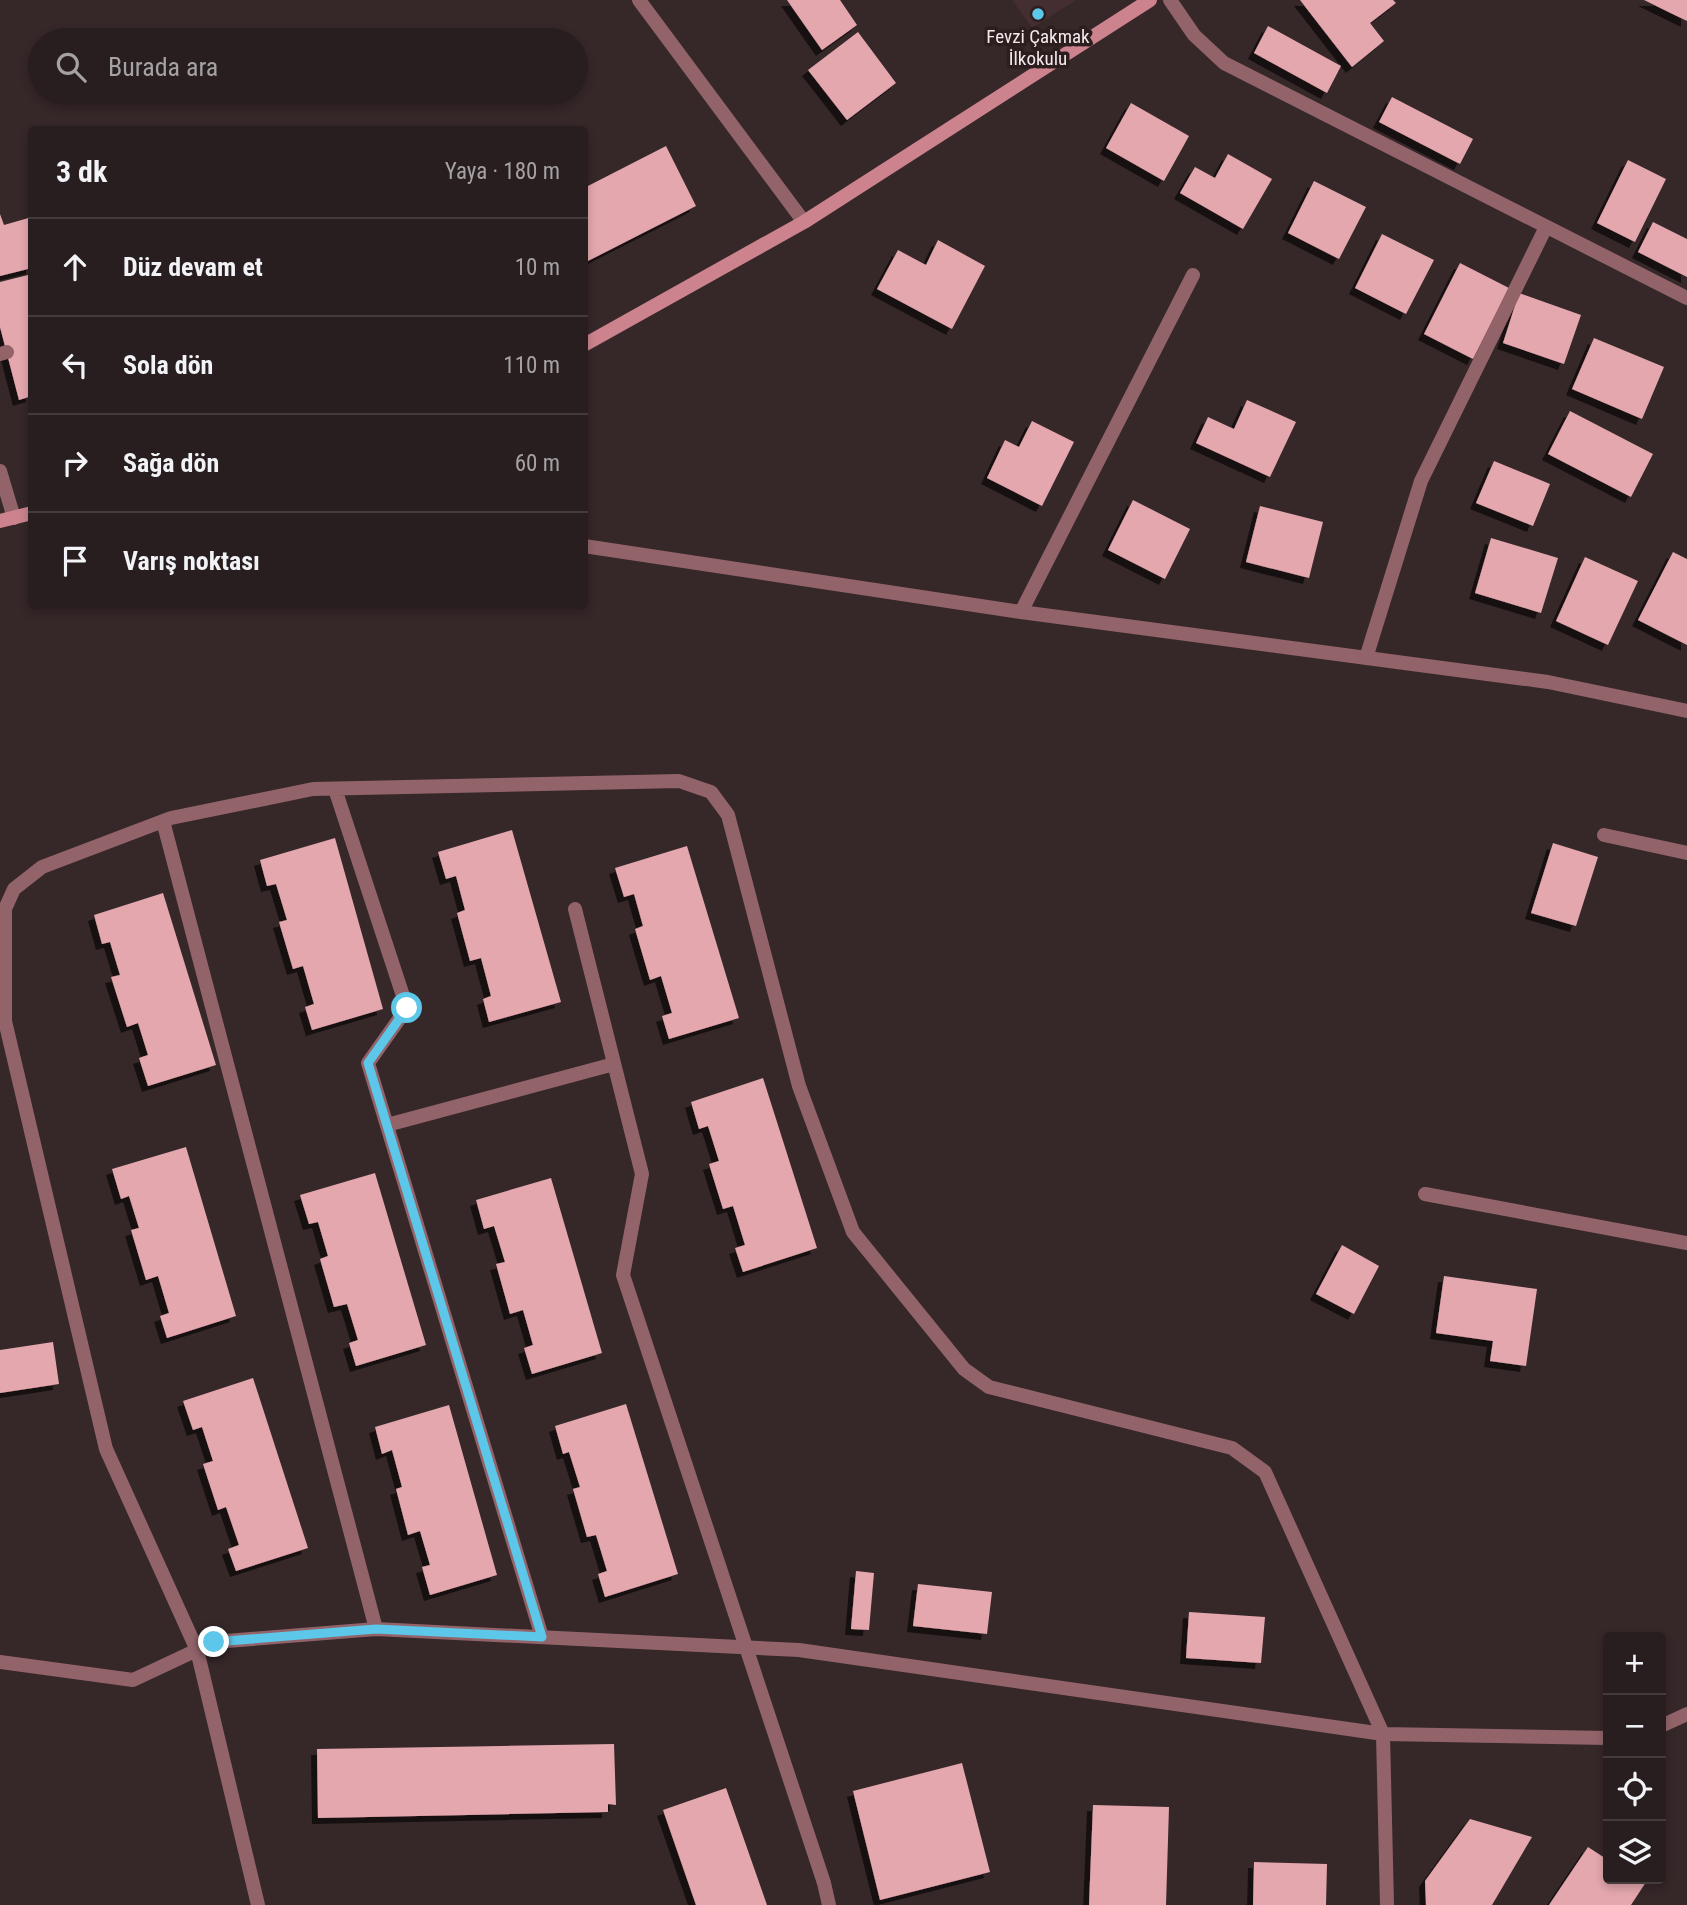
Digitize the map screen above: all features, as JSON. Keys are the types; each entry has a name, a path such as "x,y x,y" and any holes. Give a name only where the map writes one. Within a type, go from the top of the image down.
{"main road":[{"path":"588,343 804,222 1150,0"},
{"path":"7,519 28,514"}],"street":[{"path":"639,0 804,222"},
{"path":"1170,0 1194,36 1224,63 1687,299"},
{"path":"1366,658 1421,481 1546,227"},
{"path":"1021,611 1193,275"},
{"path":"0,471 7,519"},
{"path":"588,547 1021,611 1548,682 1687,710"},
{"path":"258,1905 197,1650 106,1449 5,1021 5,909 14,889 42,867 163,821 313,789 679,781 711,792 728,816 799,1086 853,1233 964,1369 989,1387 1232,1448 1265,1472 1383,1734 1387,1905"},
{"path":"335,789 407,1008 368,1063 542,1637"},
{"path":"163,821 376,1629"},
{"path":"1605,835 1687,853"},
{"path":"575,909 642,1174 623,1275 747,1647 829,1905"},
{"path":"387,1125 614,1064"},
{"path":"1425,1194 1687,1243"},
{"path":"0,1662 133,1680 214,1642 376,1629 799,1650 1383,1734 1603,1738"},
{"path":"1666,1724 1687,1714"}],"shaded area":[{"name":"Fevzi Çakmak İlkokulu","path":"1012,0 1076,0 1032,28"}],"building":[{"path":"787,0 840,0 857,25 822,50"},
{"path":"1300,0 1393,0 1396,3 1370,23 1384,41 1352,67"},
{"path":"1644,0 1687,0 1687,21"},
{"path":"1268,26 1341,66 1327,93 1254,53"},
{"path":"858,32 896,83 847,120 808,70"},
{"path":"1392,97 1473,139 1460,164 1379,122"},
{"path":"1131,103 1189,136 1164,181 1106,148"},
{"path":"666,146 696,206 588,261 588,186"},
{"path":"1228,154 1272,179 1243,229 1180,193 1195,167 1215,178"},
{"path":"1628,160 1666,179 1635,242 1597,223"},
{"path":"1314,181 1366,207 1339,259 1288,233"},
{"path":"0,214 4,225 28,218 28,269 0,276"},
{"path":"1653,222 1687,239 1687,277 1638,252"},
{"path":"1382,234 1434,260 1406,314 1355,288"},
{"path":"938,240 985,266 952,329 877,289 898,250 926,265"},
{"path":"1460,263 1509,288 1473,359 1424,334"},
{"path":"28,275 28,397 19,400 0,327 0,282"},
{"path":"1519,293 1581,315 1564,364 1503,343"},
{"path":"1594,338 1664,367 1642,419 1572,389"},
{"path":"1247,400 1296,422 1270,477 1196,443 1208,417 1234,429"},
{"path":"1570,411 1653,454 1631,497 1548,454"},
{"path":"1032,421 1074,442 1042,506 987,478 1005,440 1019,447"},
{"path":"1494,461 1550,484 1533,526 1476,503"},
{"path":"1133,500 1190,529 1165,579 1108,550"},
{"path":"1260,506 1323,522 1309,578 1246,562"},
{"path":"1491,538 1558,558 1541,613 1475,593"},
{"path":"1673,552 1687,559 1687,645 1638,620"},
{"path":"1585,557 1638,581 1608,645 1556,621"},
{"path":"512,830 561,1002 489,1022 483,999 491,996 481,958 470,961 457,913 465,910 456,876 446,879 438,852"},
{"path":"335,838 383,1009 312,1030 305,1007 314,1004 303,966 293,969 279,922 287,920 276,884 267,886 260,860"},
{"path":"1553,843 1598,857 1576,926 1531,913"},
{"path":"687,846 739,1018 669,1039 662,1016 672,1013 661,976 650,980 635,929 643,926 634,894 624,897 615,868"},
{"path":"163,893 216,1065 148,1086 139,1058 148,1055 138,1023 127,1027 111,977 120,975 110,942 102,944 94,915"},
{"path":"763,1078 817,1248 743,1272 735,1248 745,1245 733,1206 723,1209 709,1164 719,1161 708,1126 699,1129 691,1102"},
{"path":"186,1147 236,1316 167,1338 160,1316 169,1313 158,1276 146,1280 131,1230 139,1228 129,1196 121,1199 112,1169"},
{"path":"375,1173 426,1345 356,1366 349,1343 358,1340 347,1304 334,1307 320,1259 328,1256 318,1222 309,1224 300,1195"},
{"path":"551,1178 602,1353 532,1374 524,1348 533,1345 523,1310 510,1314 496,1264 505,1262 494,1226 484,1229 476,1200"},
{"path":"1342,1245 1379,1266 1354,1314 1316,1294"},
{"path":"1444,1276 1537,1289 1526,1366 1490,1361 1493,1341 1436,1333"},
{"path":"53,1342 59,1384 0,1393 0,1350"},
{"path":"253,1378 308,1548 236,1571 228,1549 239,1545 226,1507 218,1510 203,1464 213,1461 202,1427 193,1430 183,1401"},
{"path":"626,1404 678,1574 605,1597 598,1574 607,1571 596,1535 587,1537 573,1489 580,1487 569,1452 563,1454 555,1426"},
{"path":"449,1405 497,1575 430,1595 422,1567 430,1565 420,1531 408,1535 396,1489 402,1487 392,1450 382,1454 375,1427"},
{"path":"856,1571 874,1573 869,1630 851,1629"},
{"path":"918,1584 992,1592 987,1634 913,1626"},
{"path":"1189,1612 1265,1617 1261,1663 1186,1658"},
{"path":"614,1744 616,1805 608,1804 608,1812 318,1818 317,1749"},
{"path":"962,1763 990,1872 880,1900 853,1791"},
{"path":"726,1788 767,1905 696,1905 663,1810"},
{"path":"1093,1805 1169,1807 1166,1905 1089,1905"},
{"path":"1470,1819 1532,1837 1492,1905 1426,1905 1425,1881"},
{"path":"1588,1847 1603,1857 1603,1884 1645,1884 1631,1905 1549,1905"},
{"path":"1254,1862 1327,1864 1326,1905 1253,1905"}],"place":[{"name":"Fevzi Çakmak İlkokulu","path":"1038,14"}],"route":[{"path":"214,1642 376,1629 542,1637 368,1063 407,1008"}]}
